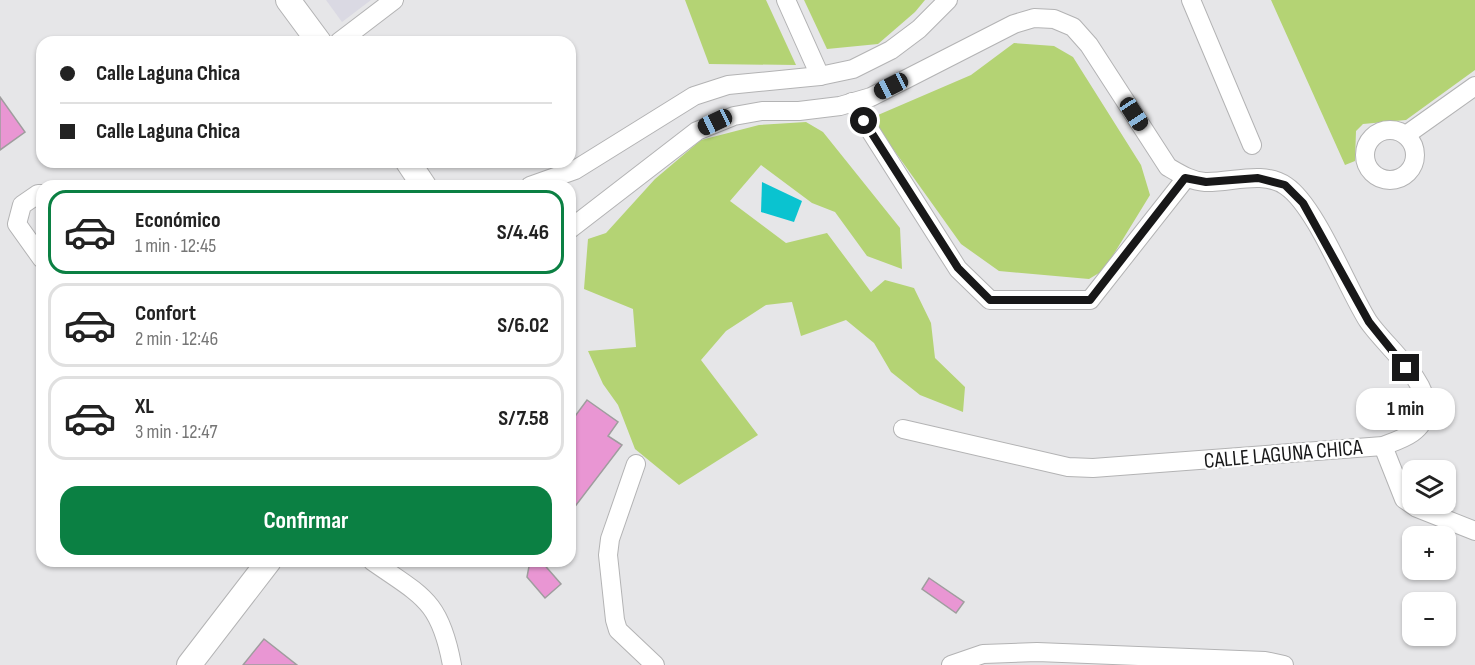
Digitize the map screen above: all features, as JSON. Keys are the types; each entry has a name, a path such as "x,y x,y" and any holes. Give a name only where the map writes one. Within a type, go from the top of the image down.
{"street":[{"path":"288,0 315,36"},
{"path":"347,36 394,0"},
{"path":"786,0 820,76"},
{"path":"547,180 575,170 694,96 728,85 820,76 853,69 891,50 919,28 948,0"},
{"path":"1191,0 1252,145"},
{"path":"576,224 697,130 715,122 762,111 799,111 871,97 1014,24 1034,18 1054,19 1072,27 1089,45 1168,166 1185,178 1090,300 990,300 958,268 852,102"},
{"path":"1406,135 1475,86"},
{"name":"CALLE LAGUNA CHICA","path":"903,429 1068,467 1093,468 1383,446 1409,436 1420,425 1426,411 1426,396 1369,322 1303,203 1285,185 1258,178 1206,182 1185,178"},
{"path":"36,195 22,205 18,224 36,250"},
{"path":"1383,446 1404,499 1417,508 1475,531"},
{"path":"636,464 610,539 608,555 618,630 655,665"},
{"path":"189,665 264,567"},
{"path":"381,567 425,598 441,621 452,665"},
{"path":"951,665 983,654 1037,652 1265,660 1284,665"}],"shaded area":[{"path":"326,0 371,0 342,22"}],"green space":[{"path":"685,0 766,0 796,65 709,64"},
{"path":"804,0 925,0 915,12 878,44 827,49"},
{"path":"1271,0 1475,0 1475,70 1406,120 1363,124 1356,131 1355,161 1345,165"},
{"path":"1014,43 1054,46 1073,57 1141,165 1150,195 1104,270 1089,279 999,271 961,244 871,118 971,75"},
{"path":"806,122 823,132 900,228 902,269 867,256 835,212 812,203 761,165 730,201 786,243 827,233 871,292 885,280 914,288 931,323 935,358 965,387 963,412 920,395 891,372 874,343 846,320 801,336 792,302 766,305 726,331 701,360 758,435 679,485 635,449 618,405 603,384 588,351 636,347 633,309 584,289 588,239 606,233 655,179 701,140 759,125"}],"water":[{"path":"762,182 802,201 794,222 761,212"}],"building":[{"path":"0,97 25,132 0,150"},
{"path":"587,400 618,422 608,436 622,445 576,505 576,415"},
{"path":"529,567 546,567 561,584 545,598 527,577"},
{"path":"929,578 964,602 956,613 922,589"},
{"path":"264,639 297,665 243,665"}],"route":[{"path":"864,121 958,268 990,300 1090,300 1185,178 1206,182 1258,178 1285,185 1303,203 1369,322 1406,368"}]}
